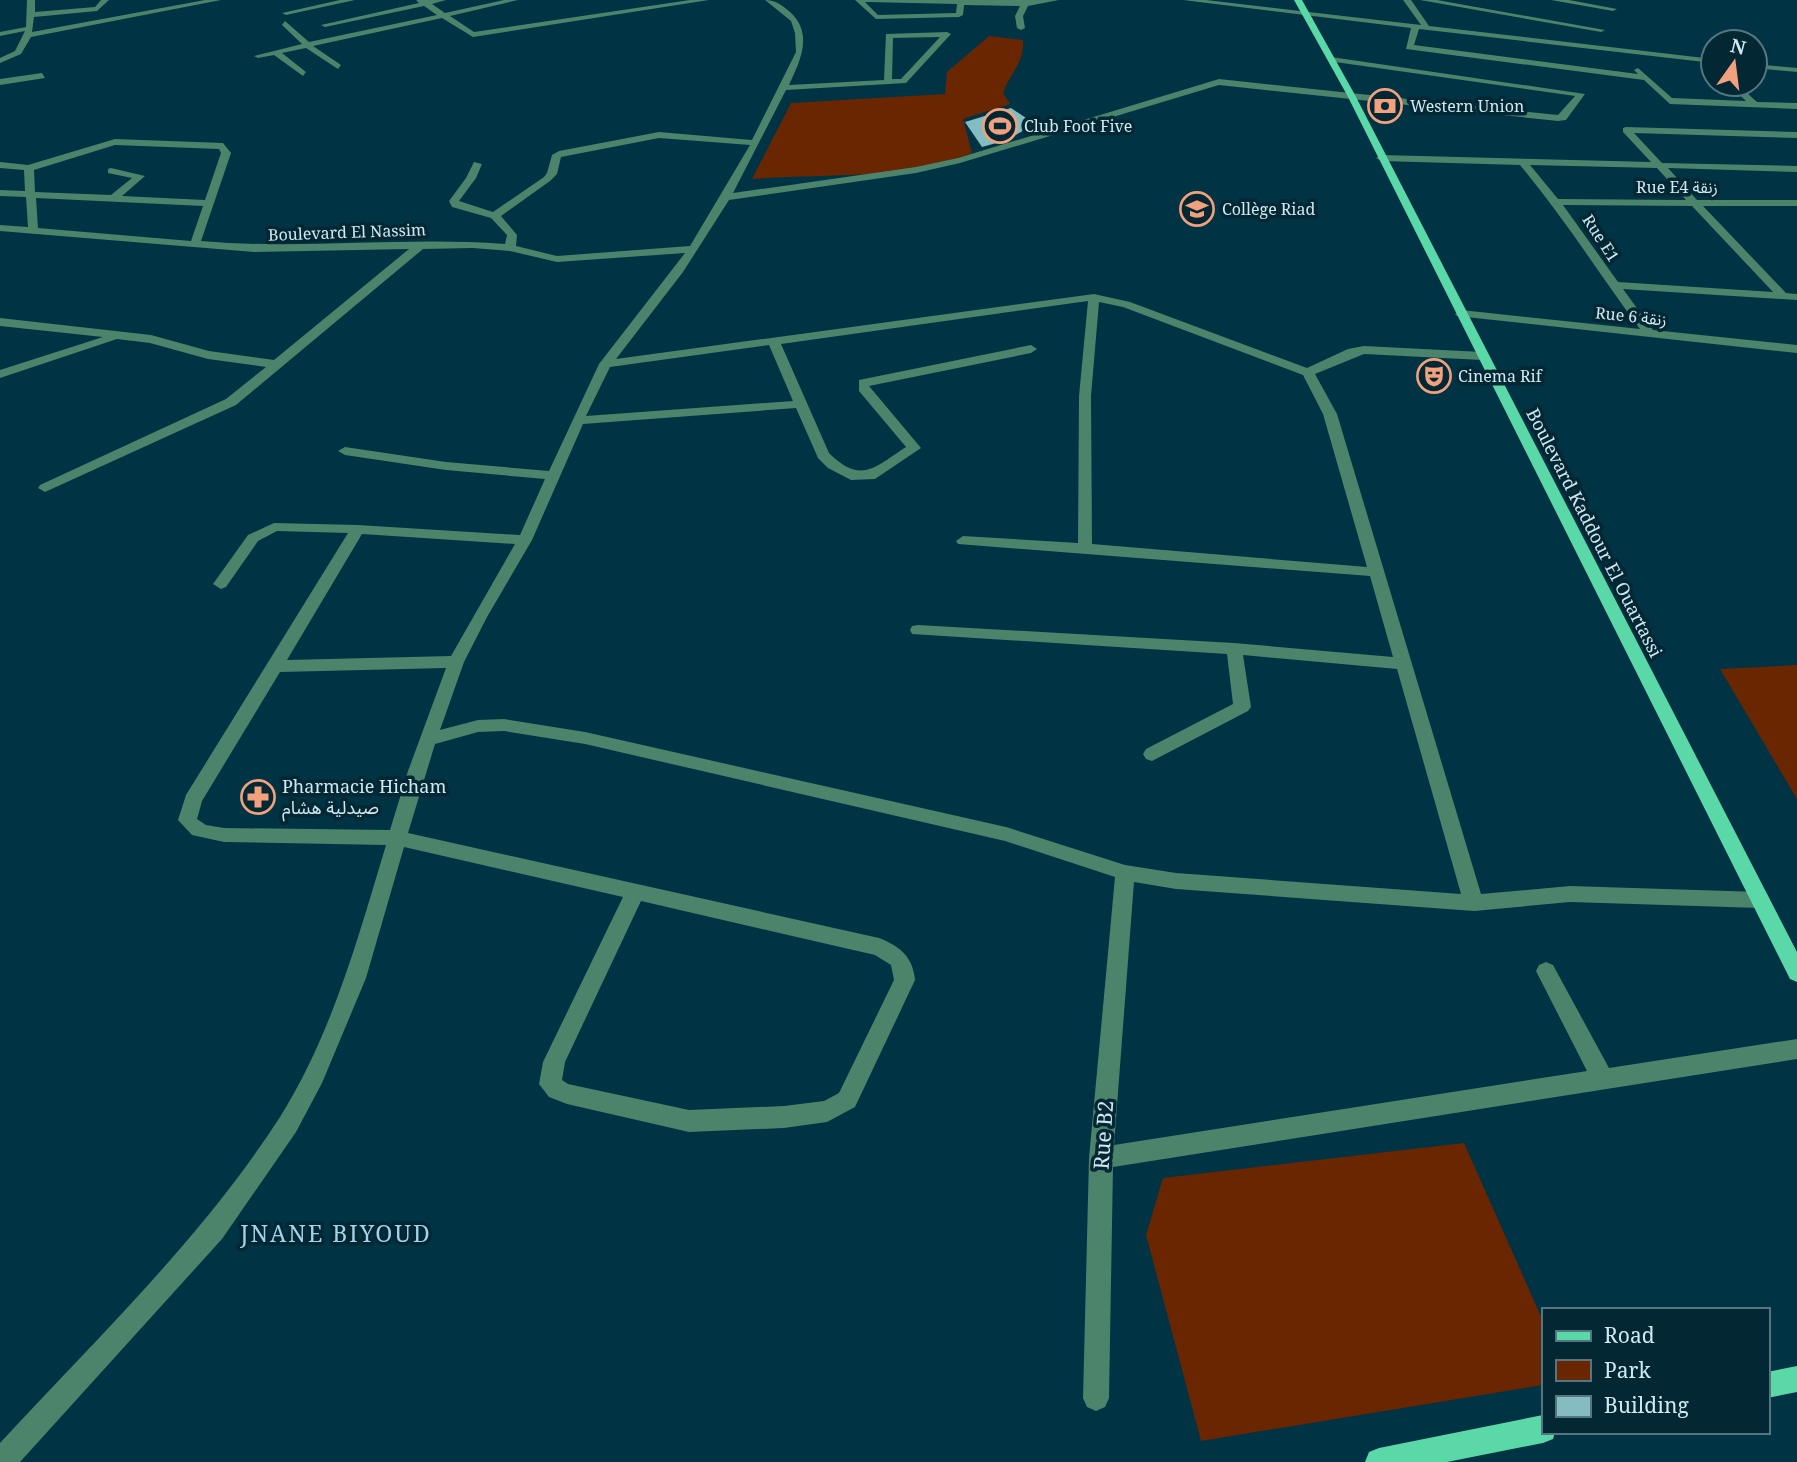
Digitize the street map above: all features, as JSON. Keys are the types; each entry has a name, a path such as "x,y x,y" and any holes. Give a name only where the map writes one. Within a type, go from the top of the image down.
{"main road":[{"name":"Boulevard Kaddour El Ouartassi","path":"1298,0 1351,95 1797,973"},
{"path":"1769,1385 1797,1379"},
{"path":"1380,1462 1542,1429"}],"street":[{"path":"0,61 12,58 31,31 31,0"},
{"path":"31,15 97,9 105,0"},
{"path":"142,14 149,0"},
{"path":"0,34 142,14 217,0"},
{"path":"286,13 351,0"},
{"path":"325,25 442,0"},
{"path":"258,56 309,47 514,0"},
{"path":"423,2 473,35 705,0"},
{"path":"1,1462 213,1230 288,1124 314,1076 356,978 428,740 456,662 479,617 525,540 555,476 576,421 606,364 693,249 726,197 756,143 800,52 801,35 798,23 769,0"},
{"path":"859,0 876,17 957,16 961,2"},
{"path":"867,0 1025,4 1055,0"},
{"path":"1193,0 1699,61"},
{"path":"1406,0 1421,27"},
{"path":"1424,0 1601,30"},
{"path":"1555,0 1613,9"},
{"path":"1592,47 1618,0"},
{"path":"1021,28 1019,16 1025,4"},
{"path":"285,23 309,47 338,67"},
{"path":"1421,27 1409,47 1646,78"},
{"path":"784,88 888,83 905,80 947,34 889,36 888,83"},
{"path":"1619,51 1668,100 1797,106"},
{"path":"277,52 303,74"},
{"path":"726,197 876,177 949,163 1208,83 1241,83 1324,95 1351,95 1562,118 1581,93 1331,58"},
{"path":"1769,67 1796,70"},
{"path":"0,82 42,76"},
{"path":"1747,98 1754,104"},
{"path":"1782,295 1626,130 1797,135"},
{"path":"495,216 547,179 552,174 557,155 562,153 659,135 756,143"},
{"path":"0,166 29,168 109,143 223,146 227,149 195,244"},
{"path":"1381,158 1797,169"},
{"name":"Rue E1","path":"1523,162 1558,202 1612,285 1650,334"},
{"path":"477,164 471,178 454,201 456,205 495,216 512,235 510,248"},
{"path":"29,168 33,231"},
{"path":"111,171 135,173 140,176 111,200"},
{"path":"0,193 208,204"},
{"name":"Rue E4 زنقة","path":"1558,202 1797,203"},
{"name":"Boulevard El Nassim","path":"0,228 307,251 421,245 510,248 557,259 693,249"},
{"path":"45,488 223,407 421,245"},
{"path":"1612,285 1797,297"},
{"path":"606,364 773,340 898,326 1062,299 1094,297 1126,304 1308,373 1329,414 1474,903"},
{"path":"1085,548 1085,396 1094,297"},
{"name":"Rue 6 زنقة","path":"1461,314 1797,349"},
{"path":"0,322 119,335 151,340 208,355 274,364"},
{"path":"0,374 119,335"},
{"path":"773,340 823,454 856,477 870,476 914,448 863,388 863,383 1031,349"},
{"path":"1308,373 1352,352 1364,350 1482,356"},
{"path":"576,421 799,404"},
{"path":"345,451 446,466 555,476"},
{"path":"221,584 253,538 264,531 291,526 525,540"},
{"path":"358,529 208,773 193,800 187,820 192,827 203,832 224,835 398,838 636,891 879,947 899,956 904,964 905,980 847,1100 827,1111 784,1117 689,1121 567,1094 550,1084 554,1062 636,891"},
{"path":"963,541 1085,548 1375,572"},
{"path":"918,630 1234,648 1405,664"},
{"path":"1152,754 1242,707 1234,648"},
{"path":"274,666 456,662"},
{"path":"428,740 478,726 514,726 572,736 995,831 1125,873 1219,886 1474,903 1570,894 1760,900"},
{"name":"Rue B2","path":"1096,1398 1101,1158 1125,873"},
{"path":"1546,971 1603,1079"},
{"path":"1101,1158 1797,1049"}],"green space":[{"path":"989,36 1023,40 1023,48 1003,93 1010,104 963,119 972,153 945,162 891,172 752,179 791,103 945,94 947,72"},
{"path":"1797,665 1797,799 1720,669"},
{"path":"1464,1143 1542,1319 1542,1385 1201,1441 1146,1235 1163,1178"}],"building":[{"name":"Club Foot Five","path":"1011,108 1035,124 1007,140 982,147 965,122"}],"place":[{"name":"Western Union","path":"1385,106"},
{"name":"Club Foot Five","path":"1000,126"},
{"name":"Collège Riad","path":"1197,209"},
{"name":"Cinema Rif","path":"1434,376"},
{"name":"Pharmacie Hicham صيدلية هشام","path":"258,797"}],"district":[{"name":"JNANE BIYOUD","path":"336,1234"}]}
